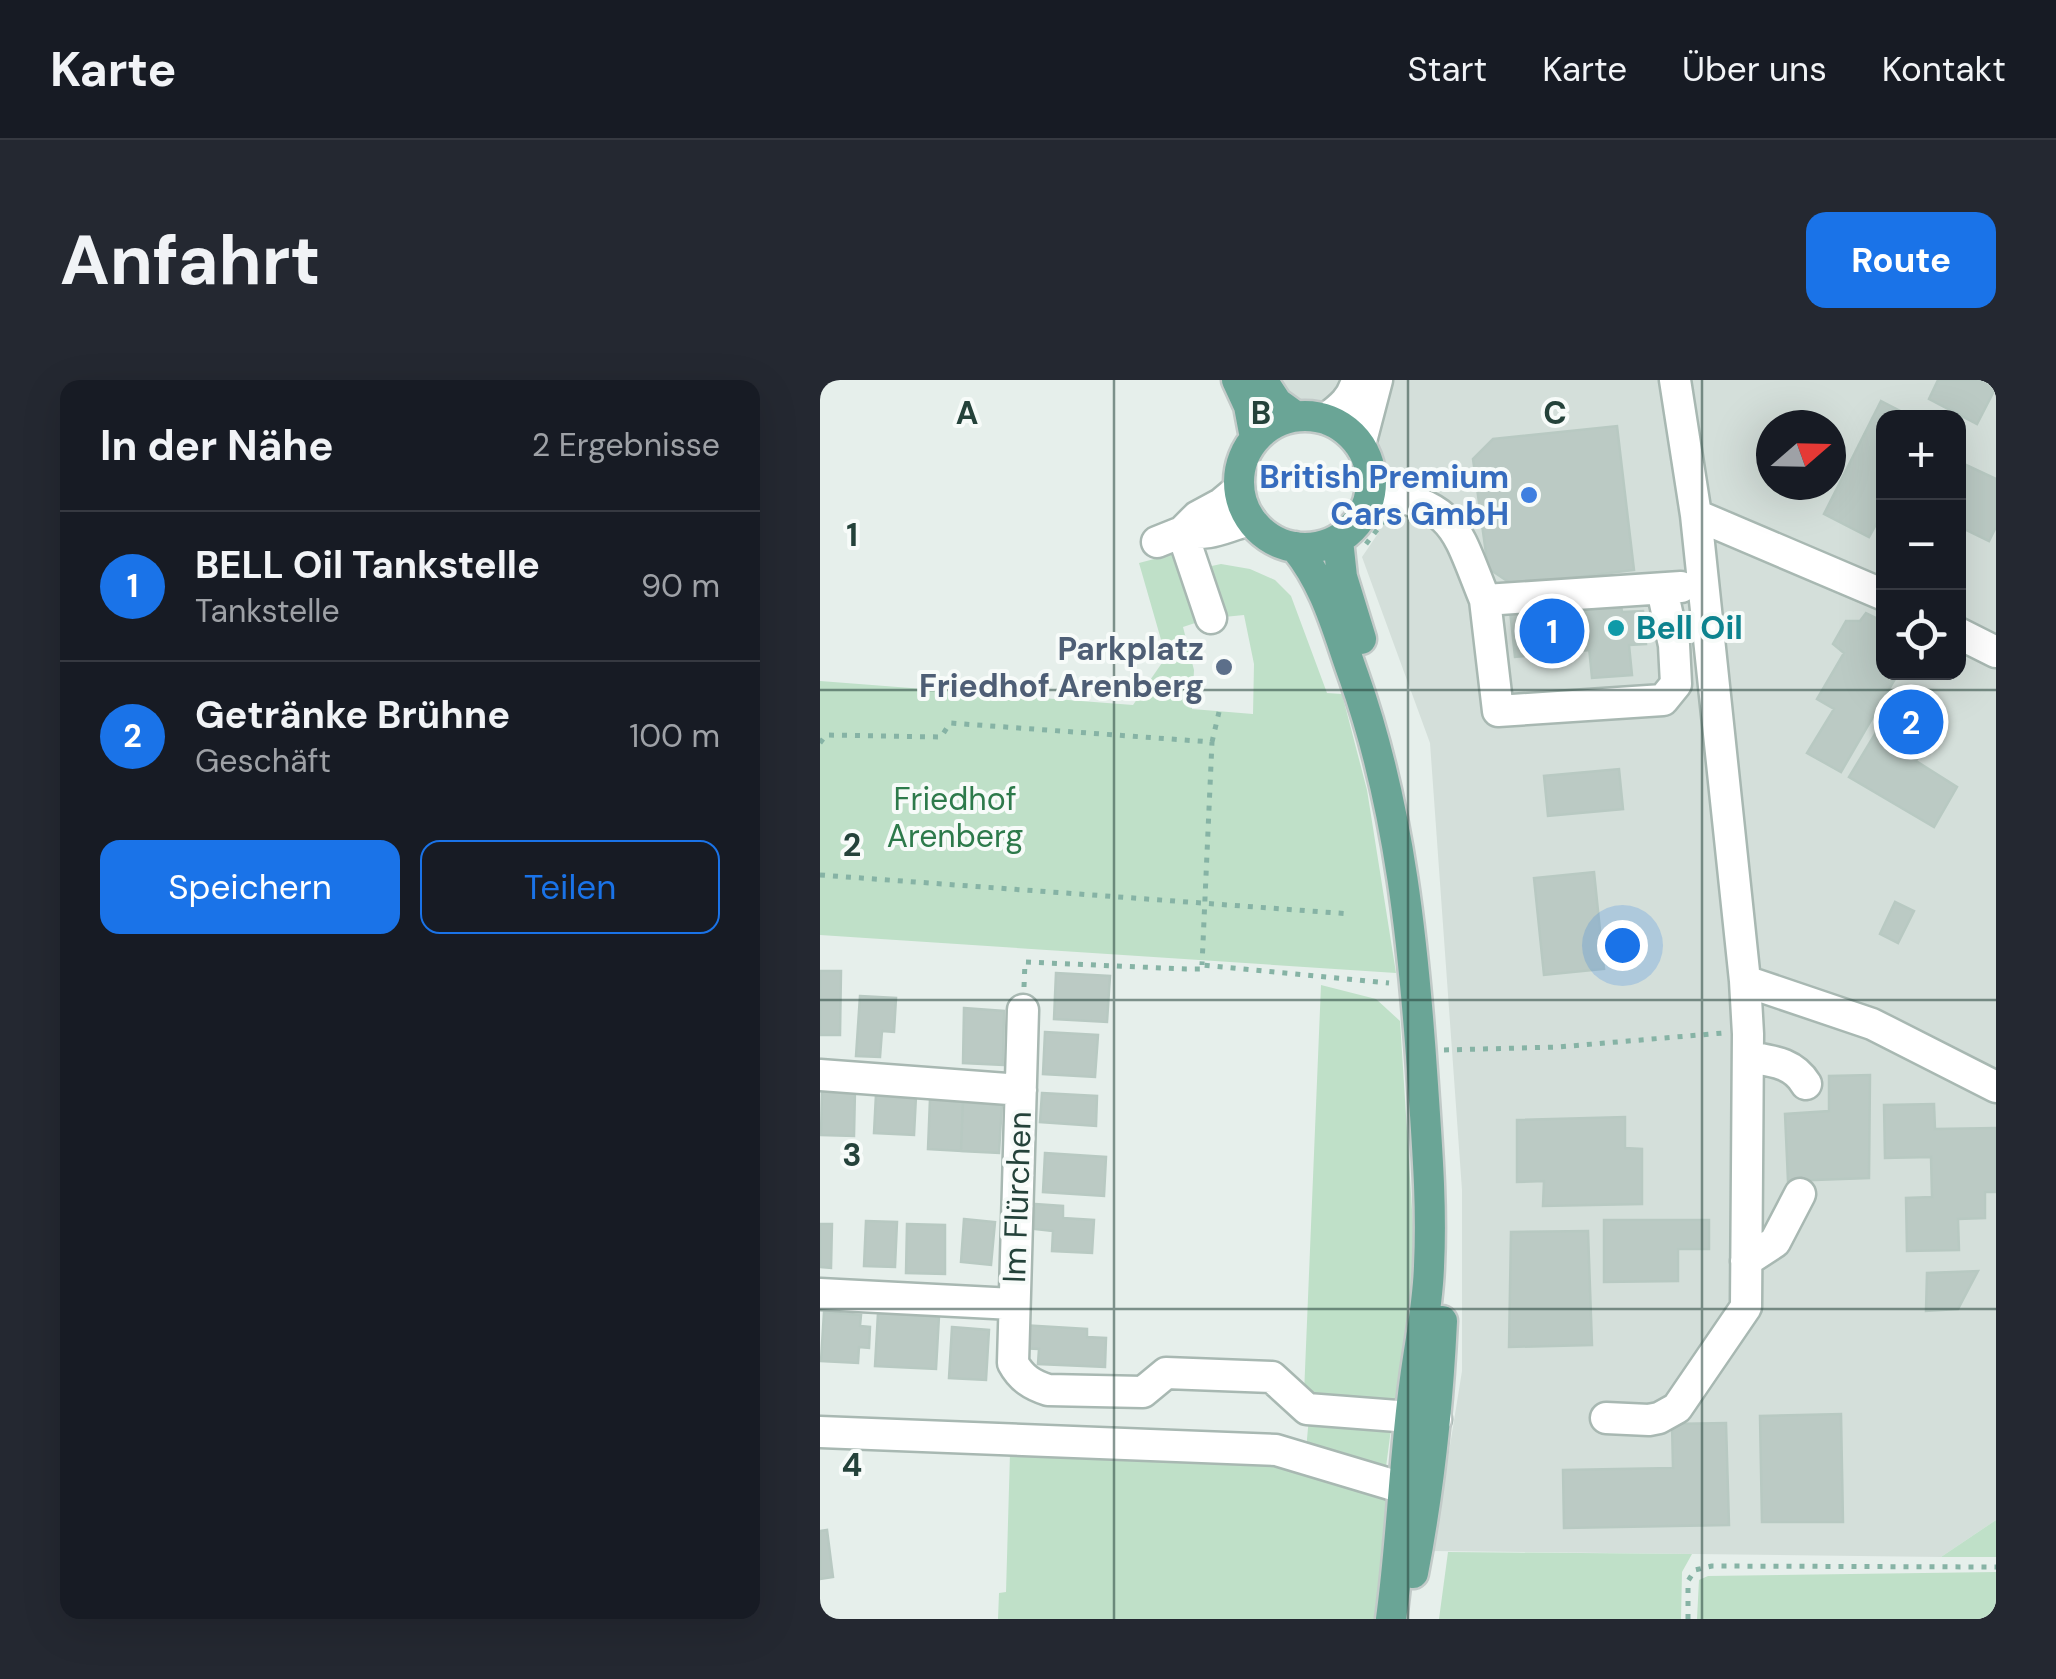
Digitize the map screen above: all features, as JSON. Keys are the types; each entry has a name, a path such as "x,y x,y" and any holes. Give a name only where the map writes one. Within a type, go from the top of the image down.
{"main road":[{"path":"1237,380 1249,406 1255,438"},
{"path":"1262,380 1277,403 1295,416"},
{"path":"1295,416 1326,419 1351,434 1368,459 1371,490 1360,519 1338,540 1310,548 1295,548 1270,538 1251,520 1240,489 1242,462 1255,438 1273,424 1295,416"},
{"path":"1338,540 1342,576 1402,785 1442,1050 1447,1185 1440,1370 1403,1488 1391,1619"},
{"path":"1295,548 1321,586 1370,721 1400,864 1415,986 1430,1247 1423,1336 1422,1526 1404,1619"}],"street":[{"path":"1326,419 1351,398 1357,380"},
{"path":"1360,445 1378,380"},
{"path":"1606,1418 1649,1420 1677,1408 1746,1307 1745,981 1696,514 1675,380"},
{"path":"1169,537 1240,489"},
{"path":"1371,490 1413,499 1439,512 1460,537 1485,600 1498,711 1662,700 1676,684 1674,645 1662,589"},
{"path":"1696,514 1876,592"},
{"path":"1169,537 1215,533 1251,520"},
{"path":"1169,537 1210,618"},
{"path":"1485,600 1704,584"},
{"path":"1966,637 1996,652"},
{"path":"1745,981 1872,1024 1996,1087"},
{"name":"Im Flürchen","path":"1023,1010 1013,1363 1019,1374 1034,1386 1048,1390 1143,1392 1166,1372 1272,1377 1308,1409 1424,1418"},
{"path":"1748,1046 1800,1074 1806,1084"},
{"name":"Im Flürchen","path":"820,1075 1021,1090"},
{"path":"1746,1261 1776,1242 1800,1194"},
{"path":"820,1294 1014,1304"},
{"path":"820,1432 1276,1450 1403,1488"}],"path":[{"path":"1202,966 1212,742 1218,712"},
{"path":"820,742 823,733 941,738 950,723 1212,742"},
{"path":"820,875 1351,914"},
{"path":"1023,1010 1025,962 1186,970 1202,966 1415,986"},
{"path":"1442,1050 1558,1047 1731,1032 1748,1046"},
{"path":"1688,1619 1688,1581 1694,1570 1712,1566 1996,1566"}],"shaded area":[{"path":"1273,380 1996,380 1996,1520 1941,1557 1433,1551 1462,1371 1462,1190 1430,743 1362,557 1377,535 1387,466 1347,416 1289,402"}],"green space":[{"name":"Friedhof Arenberg","path":"1173,554 1198,622 1183,627 1194,670 1192,709 1253,714 1254,664 1244,615 1224,617 1207,567 1221,564 1250,569 1275,580 1291,596 1327,693 1342,694 1367,790 1396,973 820,935 820,681 1133,705 1166,657 1139,563"},
{"path":"1321,985 1376,999 1400,1021 1415,1257 1402,1400 1304,1394"},
{"path":"1309,1417 1391,1429 1386,1467 1306,1450"},
{"path":"1010,1453 1275,1462 1390,1494 1374,1619 998,1619 999,1593 1006,1592"},
{"path":"1996,1520 1996,1557 1941,1557"},
{"path":"1448,1552 1692,1554 1682,1572 1681,1619 1439,1619"},
{"path":"1996,1572 1996,1619 1697,1619 1699,1580 1708,1576"}],"building":[{"path":"1938,380 1996,380 1977,424 1966,418 1966,410 1950,410 1929,399"},
{"path":"1881,401 1898,410 1876,410"},
{"path":"1876,411 1876,524 1869,537 1824,514 1831,500 1846,500 1846,470"},
{"path":"1617,426 1634,570 1513,585 1488,568 1473,459 1493,439"},
{"path":"1966,465 1996,479 1996,527 1989,541 1966,530"},
{"name":"Bell Oil","path":"1619,592 1622,612 1643,611 1646,644 1629,645 1632,675 1592,678 1584,595"},
{"path":"1509,601 1585,607 1589,650 1515,657"},
{"path":"1866,613 1876,618 1876,680 1894,680 1841,772 1807,753 1834,709 1817,699 1844,653 1833,644 1846,621 1860,621"},
{"path":"1898,696 1941,719 1916,761 1957,787 1934,827 1849,777"},
{"path":"1619,769 1623,809 1548,816 1544,776"},
{"path":"1594,872 1604,969 1544,975 1534,878"},
{"path":"1895,902 1914,911 1898,943 1880,934"},
{"path":"820,971 841,971 840,1035 820,1035"},
{"path":"1056,973 1110,976 1107,1022 1054,1019"},
{"path":"860,996 896,998 894,1032 882,1031 880,1057 856,1056"},
{"path":"964,1008 1004,1011 1003,1065 963,1063"},
{"path":"1045,1032 1098,1035 1095,1077 1043,1074"},
{"path":"1870,1075 1869,1178 1788,1181 1785,1114 1829,1111 1829,1076"},
{"path":"822,1089 855,1090 854,1136 821,1135"},
{"path":"1042,1093 1097,1096 1096,1126 1040,1122"},
{"path":"876,1094 916,1096 914,1135 874,1133"},
{"path":"930,1099 963,1100 961,1151 928,1149"},
{"path":"963,1100 1002,1102 999,1153 961,1151"},
{"path":"1934,1104 1935,1129 1996,1128 1996,1192 1985,1192 1985,1218 1958,1219 1959,1250 1907,1251 1906,1198 1932,1197 1931,1157 1885,1158 1884,1105"},
{"path":"1625,1117 1625,1148 1642,1149 1642,1204 1543,1206 1544,1181 1517,1182 1517,1120"},
{"path":"1045,1153 1106,1157 1104,1196 1043,1192"},
{"path":"1035,1204 1063,1206 1063,1218 1094,1220 1092,1253 1052,1251 1053,1231 1034,1229"},
{"path":"964,1219 995,1222 991,1265 961,1262"},
{"path":"1604,1220 1709,1220 1709,1249 1678,1249 1678,1281 1604,1282"},
{"path":"866,1221 897,1222 895,1267 864,1266"},
{"path":"820,1224 832,1224 831,1268 820,1267"},
{"path":"907,1224 945,1225 945,1274 906,1273"},
{"path":"1588,1231 1592,1345 1509,1347 1511,1232"},
{"path":"1978,1271 1958,1309 1926,1311 1927,1273"},
{"path":"824,1312 861,1315 860,1326 870,1327 869,1348 859,1347 858,1363 821,1361"},
{"path":"878,1313 939,1316 936,1369 875,1366"},
{"path":"1021,1325 1087,1329 1087,1337 1106,1338 1105,1367 1038,1364 1039,1349 1019,1348"},
{"path":"952,1327 989,1330 986,1380 949,1378"},
{"path":"1841,1414 1843,1522 1762,1522 1760,1416"},
{"path":"1726,1423 1729,1525 1564,1528 1563,1470 1673,1468 1672,1424"},
{"path":"827,1530 833,1577 820,1579 820,1531"}],"place":[{"name":"British Premium Cars GmbH","path":"1529,495"},
{"name":"Bell Oil","path":"1616,628"},
{"name":"BELL Oil Tankstelle","path":"1552,631"},
{"name":"Parkplatz Friedhof Arenberg","path":"1224,667"},
{"name":"Getränke Brühne","path":"1911,722"}]}
